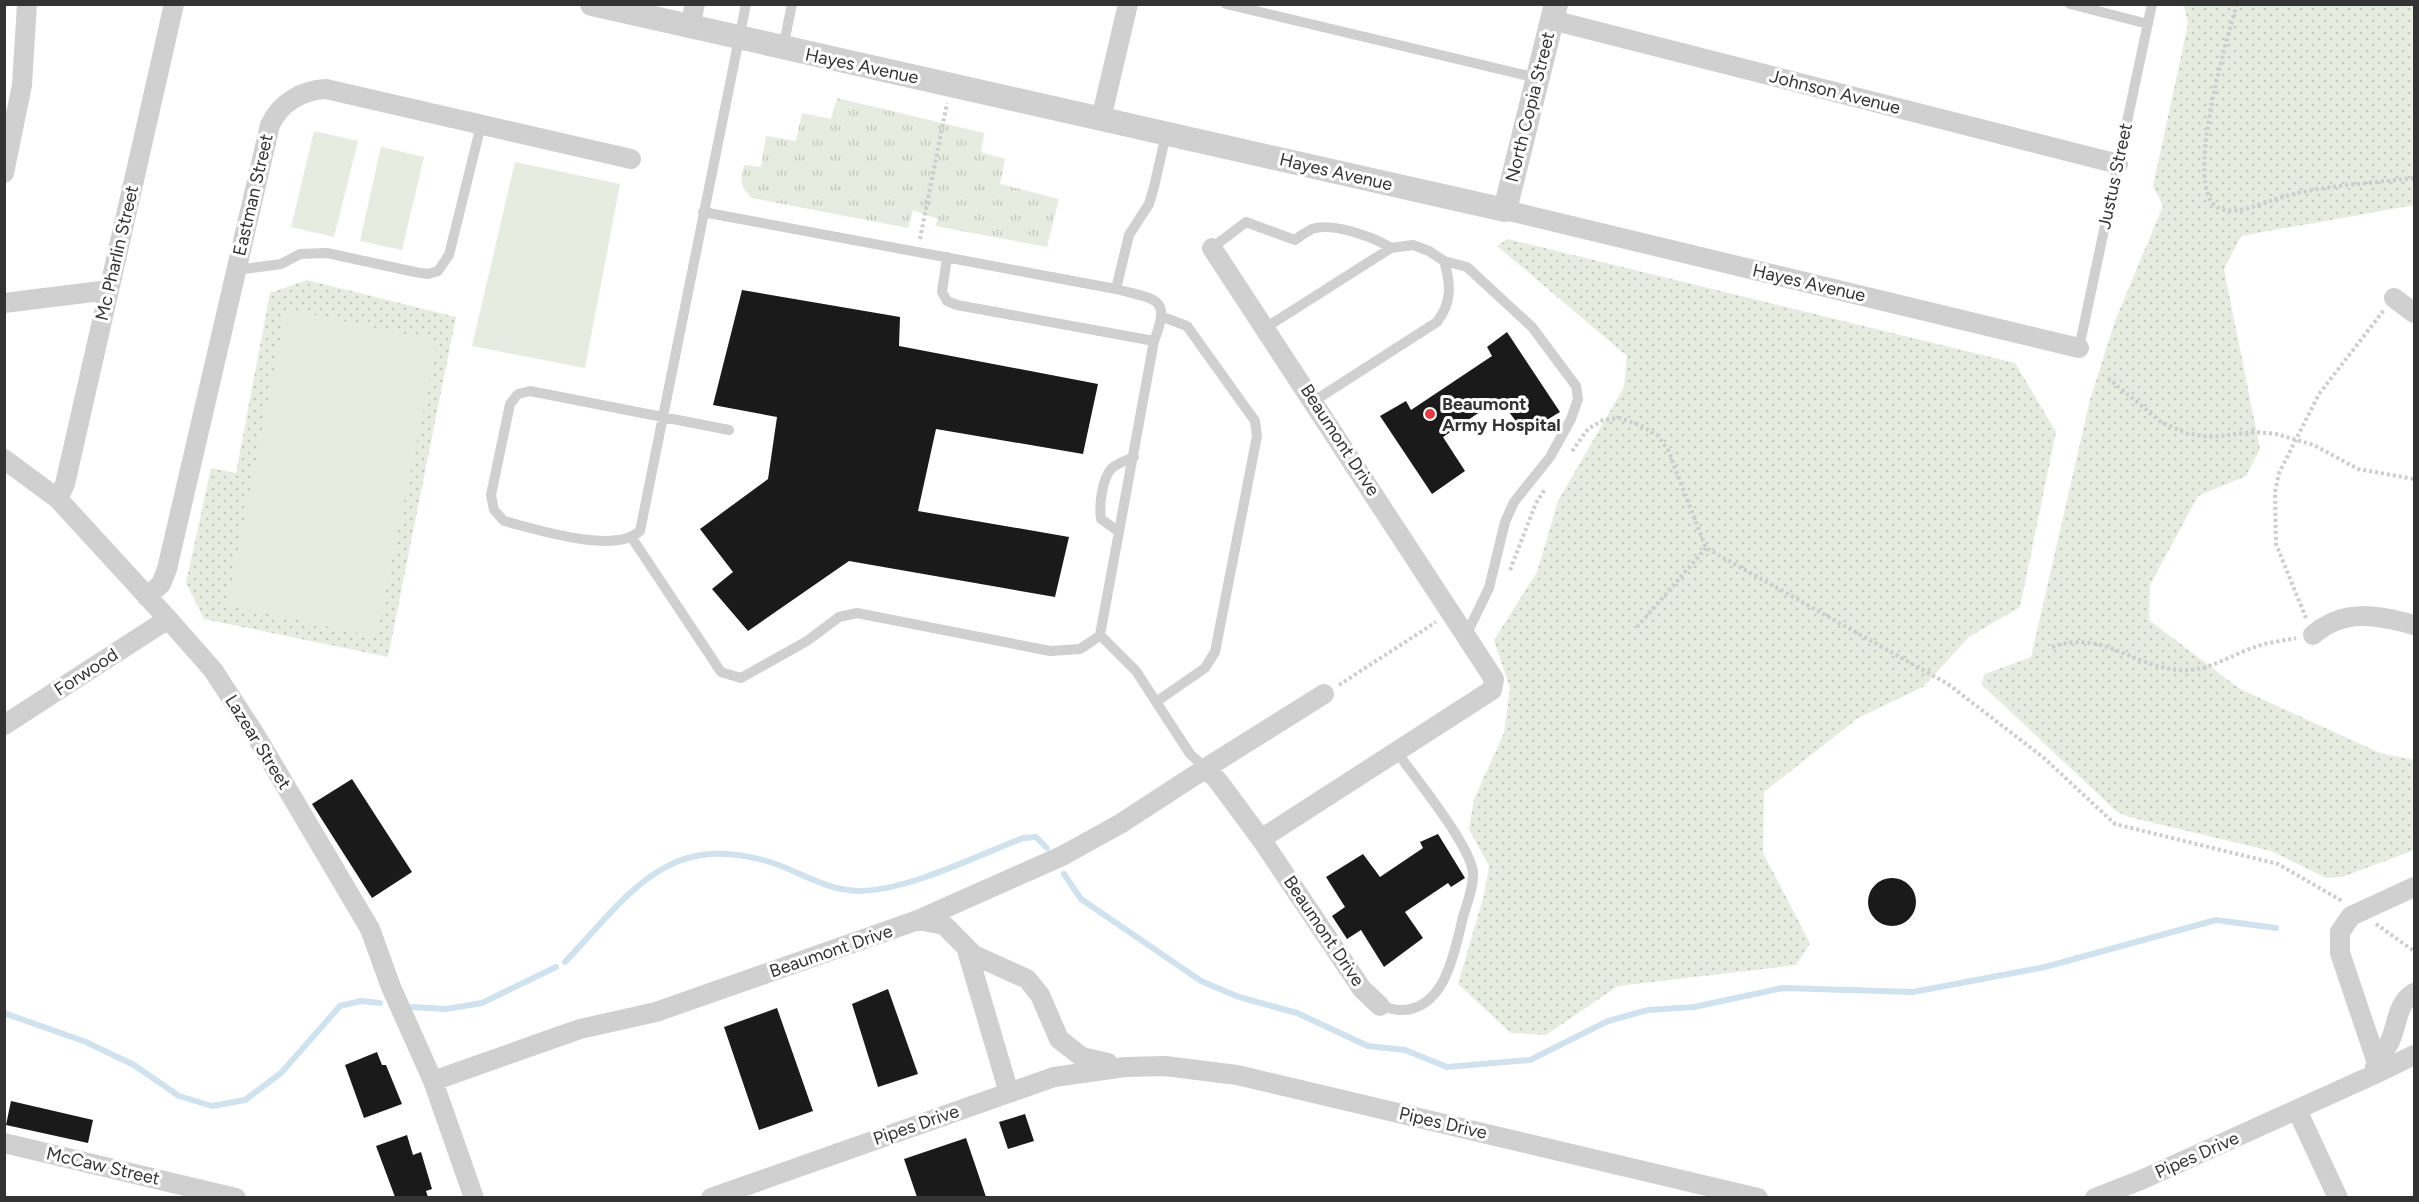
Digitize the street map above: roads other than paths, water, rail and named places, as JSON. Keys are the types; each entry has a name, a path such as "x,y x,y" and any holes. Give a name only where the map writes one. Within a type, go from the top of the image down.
{"street":[{"path":"4,173 22,85 27,4"},
{"name":"Mc Pharlin Street","path":"58,500 65,484 174,4"},
{"name":"Hayes Avenue","path":"592,4 692,15 739,38 783,49 1505,210 2079,348"},
{"path":"1101,119 1128,4"},
{"name":"North Copia Street","path":"1505,210 1554,12"},
{"name":"Johnson Avenue","path":"1554,12 2118,164"},
{"name":"Eastman Street","path":"147,597 161,584 167,569 270,125 279,110 295,98 313,90 326,89 631,159"},
{"name":"Beaumont Drive","path":"1212,248 1467,633 1494,679 1492,690 1261,838"},
{"path":"4,303 109,290"},
{"path":"2394,298 2415,313"},
{"name":"Lazear Street","path":"4,459 58,500 213,670 356,901 433,1081 474,1197"},
{"path":"2313,635 2325,624 2356,615 2381,616 2415,625"},
{"name":"Forwood","path":"4,725 168,619"},
{"name":"Beaumont Drive","path":"433,1081 580,1029 656,1012 918,920 1062,856 1120,824 1324,694"},
{"name":"Beaumont Drive","path":"1206,768 1261,838 1362,989 1380,1006"},
{"path":"2374,1067 2339,946 2343,925 2359,912 2415,886"},
{"name":"Pipes Drive","path":"918,920 944,925 974,955 1026,979 1040,995 1059,1039 1082,1057 1125,1067"},
{"path":"966,947 1009,1093"},
{"path":"2374,1067 2389,1044 2403,1004 2415,993"},
{"name":"Pipes Drive","path":"2096,1197 2141,1180 2297,1110 2374,1067 2415,1055"},
{"name":"Pipes Drive","path":"711,1197 1054,1077 1125,1067 1165,1066 1237,1075 1758,1197"},
{"path":"2297,1110 2338,1197"},
{"name":"McCaw Street","path":"4,1143 236,1197"}],"lane":[{"path":"729,430 661,416 530,391 518,394 510,404 491,495 494,510 504,521 537,530 610,542 632,538 640,531 661,416 746,4"},
{"path":"783,49 792,4"},
{"path":"1226,4 1537,78"},
{"path":"2070,4 2148,24"},
{"name":"Justus Street","path":"2079,348 2152,4"},
{"path":"236,270 281,264 300,254 327,252 415,272 428,274 438,271 449,255 481,125"},
{"path":"1116,289 1130,235 1149,204 1166,134"},
{"path":"632,538 721,672 741,678 807,641 839,617 857,613 1050,651 1080,648 1101,635 1154,341 1163,317 1161,307 1153,300 1116,289 703,212"},
{"path":"1212,248 1246,222 1295,240 1313,229 1330,228 1374,238 1391,248"},
{"path":"1265,328 1391,248 1413,245 1429,251 1444,261 1467,267 1532,327 1575,386 1578,399 1571,419 1550,457 1514,502 1497,545 1489,588 1467,633"},
{"path":"947,257 942,292 947,301 957,305 1154,341"},
{"path":"1314,401 1437,322 1446,310 1450,294 1449,278 1444,261"},
{"path":"1156,702 1205,668 1215,652 1257,436 1255,421 1187,326 1163,317"},
{"path":"1119,532 1101,519 1100,510 1106,479 1113,468 1134,456"},
{"path":"1101,635 1136,671 1190,754 1206,768"},
{"path":"1380,1006 1403,1011 1421,1004 1439,989 1449,971 1473,872 1462,845 1397,752"}],"waterway":[{"path":"565,962 631,892 654,874 678,861 705,855 736,855 773,863 826,885 859,891 900,885 921,879 1023,838 1036,837 1047,848"},
{"path":"1064,874 1081,899 1201,981 1239,997 1297,1013 1368,1046 1405,1050 1447,1067 1530,1060 1608,1021 1648,1010 1694,1007 1783,988 1913,992 2045,967 2216,920 2276,928"},
{"path":"412,1007 446,1009 482,1003 556,967"},
{"path":"4,1013 86,1042 134,1065 179,1096 212,1106 245,1100 281,1073 340,1006 361,1001 380,1003"}],"place":[{"name":"Beaumont Army Hospital","path":"1430,414"}]}
